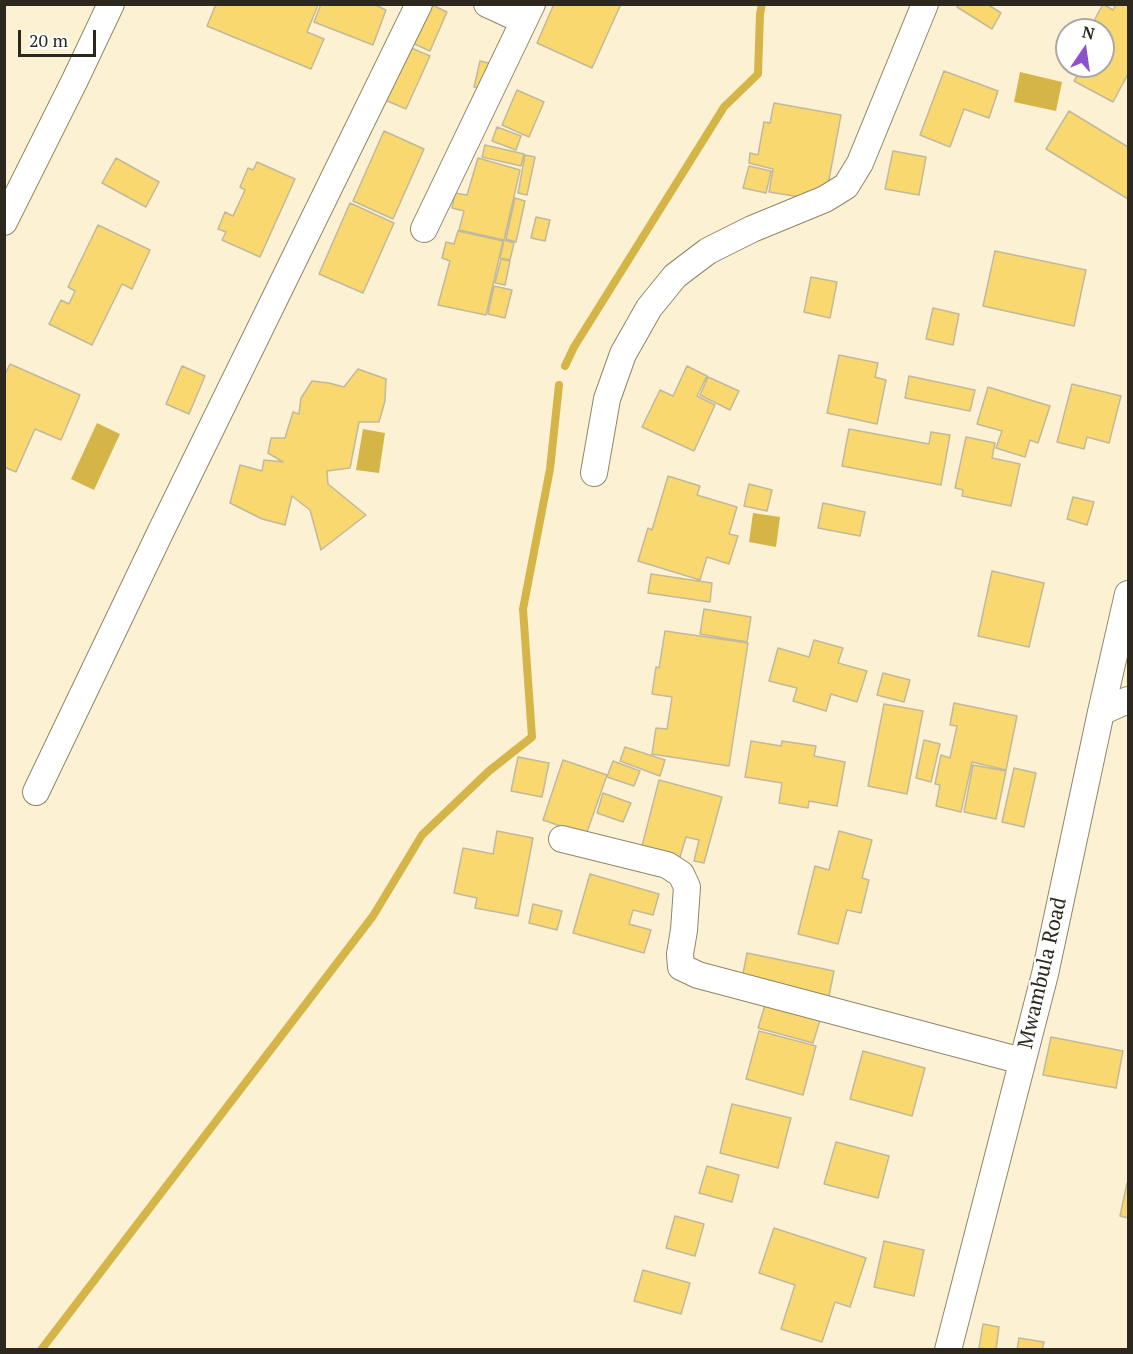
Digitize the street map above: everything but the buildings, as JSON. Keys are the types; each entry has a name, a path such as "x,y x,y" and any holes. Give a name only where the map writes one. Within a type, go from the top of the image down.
{"street":[{"path":"4,222 111,4"},
{"path":"36,792 419,4"},
{"path":"424,229 528,13 488,4"},
{"path":"594,473 608,399 623,354 649,308 675,276 708,251 752,229 825,199 846,186 860,163 925,4"},
{"name":"Mwambula Road","path":"948,1350 1045,974 1101,712 1124,634 1128,594"},
{"path":"1101,712 1128,700"},
{"path":"562,839 667,865 681,874 687,887 680,954 681,967 698,975 1022,1060"}],"shaded area":[{"path":"1020,72 1062,82 1056,111 1014,102"},
{"path":"97,423 120,434 94,490 71,479"},
{"path":"363,429 385,433 379,473 356,470"},
{"path":"753,513 780,517 776,547 749,542"}],"waterway":[{"path":"565,366 574,347 724,107 758,74 762,4"},
{"path":"41,1350 373,916 422,835 489,771 532,737 523,609 550,469 559,385"}]}
